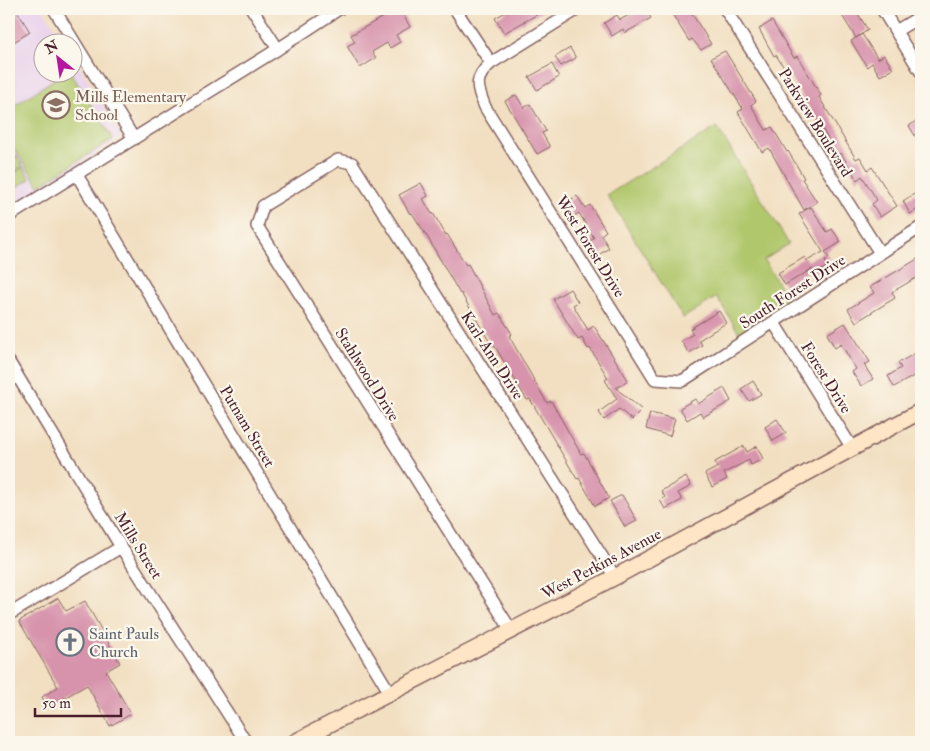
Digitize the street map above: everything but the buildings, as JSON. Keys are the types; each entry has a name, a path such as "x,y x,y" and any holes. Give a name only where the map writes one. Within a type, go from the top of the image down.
{"main road":[{"name":"West Perkins Avenue","path":"295,742 615,576 921,411"}],"street":[{"path":"54,9 134,139"},
{"path":"252,9 278,49"},
{"path":"9,216 339,9"},
{"path":"455,9 490,63 578,9"},
{"name":"Parkview Boulevard","path":"725,9 880,253"},
{"path":"882,9 921,72"},
{"path":"896,31 921,16"},
{"name":"West Forest Drive","path":"490,63 482,72 477,86 485,107 655,379 682,381"},
{"name":"Karl-Ann Drive","path":"338,160 352,163 615,576"},
{"name":"Stahlwood Drive","path":"338,160 263,206 257,226 511,630"},
{"name":"Putnam Street","path":"77,175 390,693"},
{"name":"South Forest Drive","path":"682,381 921,227"},
{"name":"Forest Drive","path":"774,322 852,448"},
{"name":"Mills Street","path":"9,362 121,547 246,742"},
{"path":"13,612 121,547"}],"shaded area":[{"name":"Mills Elementary School","path":"9,9 43,9 58,32 32,32 32,82 82,82 82,71 123,137 9,209"}],"green space":[{"path":"50,82 77,82 113,139 39,186 9,141 9,109"},
{"path":"717,127 789,244 764,260 789,301 739,333 717,297 683,318 607,195"},
{"path":"16,155 23,166 9,175 9,160"},
{"path":"24,167 30,179 12,190 9,184 9,176"}],"place":[{"name":"Mills Elementary School","path":"56,105"},
{"name":"Saint Pauls Church","path":"70,642"}]}
